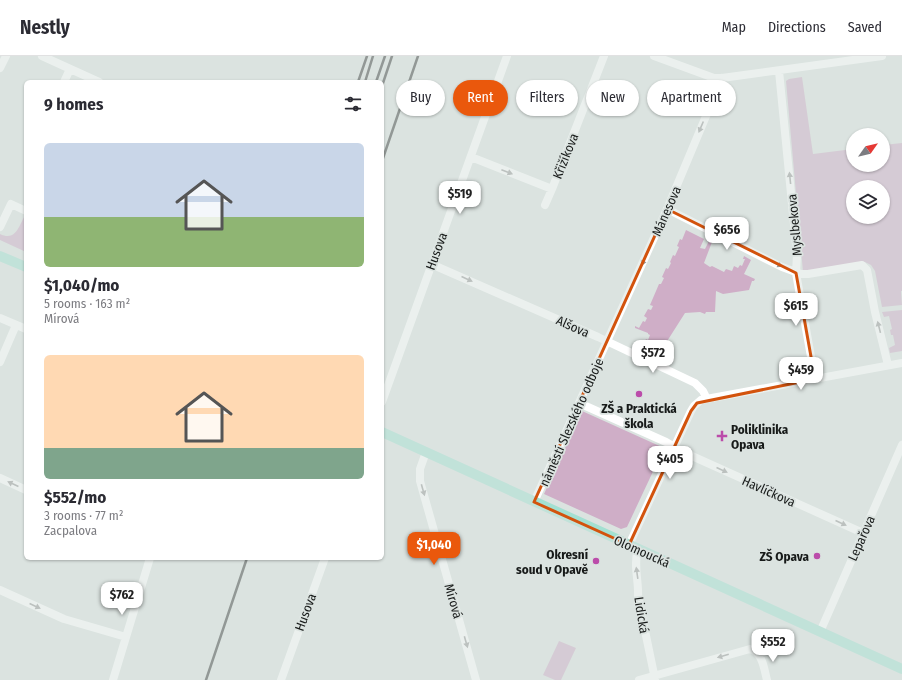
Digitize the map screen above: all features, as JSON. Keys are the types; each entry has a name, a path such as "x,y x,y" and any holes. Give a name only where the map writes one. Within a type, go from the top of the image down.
{"main road":[{"path":"0,256 24,266"},
{"name":"Olomoucká","path":"384,433 902,669"}],"street":[{"path":"0,68 6,56"},
{"path":"42,56 95,80"},
{"name":"Husova","path":"384,397 507,56"},
{"name":"Křižíkova","path":"545,205 604,56"},
{"path":"654,56 714,78 779,71 882,56"},
{"path":"65,80 70,69"},
{"name":"Myslbekova","path":"779,71 797,255 796,273 815,379"},
{"name":"Mánesova","path":"607,342 667,210 722,78"},
{"name":"Křižíkova","path":"471,157 552,189"},
{"path":"0,227 11,204 24,210"},
{"path":"667,210 796,273 805,275 862,265 865,267 867,270 875,312 888,365"},
{"name":"Alšova","path":"432,264 695,383 703,390 707,399"},
{"path":"0,318 24,328"},
{"path":"0,362 16,325"},
{"name":"náměstí Slezského odboje","path":"534,502 607,342"},
{"path":"634,547 674,447 694,406 701,400 902,363"},
{"name":"Havlíčkova","path":"580,403 863,533"},
{"name":"Lepařova","path":"820,632 902,445"},
{"name":"Mírová","path":"426,452 420,469 420,481 476,680"},
{"path":"0,478 24,489"},
{"name":"Lidická","path":"634,547 639,585 638,600 655,678"},
{"path":"113,680 149,560"},
{"name":"Husova","path":"281,680 324,560"},
{"path":"0,590 64,619 126,637"},
{"path":"759,654 784,643"},
{"path":"639,680 655,678 748,649 753,649 759,654 767,680"}],"highlighted area":[{"path":"667,209 796,273 815,379 697,403 691,411 629,545 534,502"}],"shaded area":[{"path":"802,77 813,154 846,150 846,172 890,172 890,144 902,143 902,305 882,307 875,271 871,265 865,262 817,271 803,272 786,81 789,79"},
{"path":"24,218 24,251 0,240 0,234 10,236 17,231"},
{"path":"686,230 704,239 700,248 705,249 709,241 712,242 704,263 724,272 726,269 732,271 734,266 738,268 740,265 742,266 745,259 743,259 744,256 751,260 744,274 755,279 752,281 749,290 723,294 716,291 715,312 706,312 705,314 700,312 685,313 664,346 652,341 649,348 642,347 650,335 635,328 635,326 639,328 643,321 645,322 647,318 644,316 648,309 651,310 653,306 650,305 659,284 661,284 664,278 662,277 666,268 668,269 671,263 670,262 673,255 675,256 679,247 677,246 680,239 682,240"},
{"path":"902,310 902,351 890,353 889,348 895,345 893,335 891,335 890,330 892,329 889,316 884,317 882,312"},
{"path":"582,411 664,448 627,527 621,529 544,494"},
{"path":"559,641 576,648 561,680 555,680 543,675"}],"railway":[{"path":"359,80 367,56"},
{"path":"366,80 373,56"},
{"path":"377,80 385,56"},
{"path":"384,80 392,56"},
{"path":"384,155 418,56"},
{"path":"206,680 246,560"}],"place":[{"name":"ZŠ a Praktická škola","path":"639,394"},
{"name":"Poliklinika Opava","path":"722,436"},
{"name":"ZŠ Opava","path":"817,556"},
{"name":"Okresní soud v Opavě","path":"596,561"}]}
